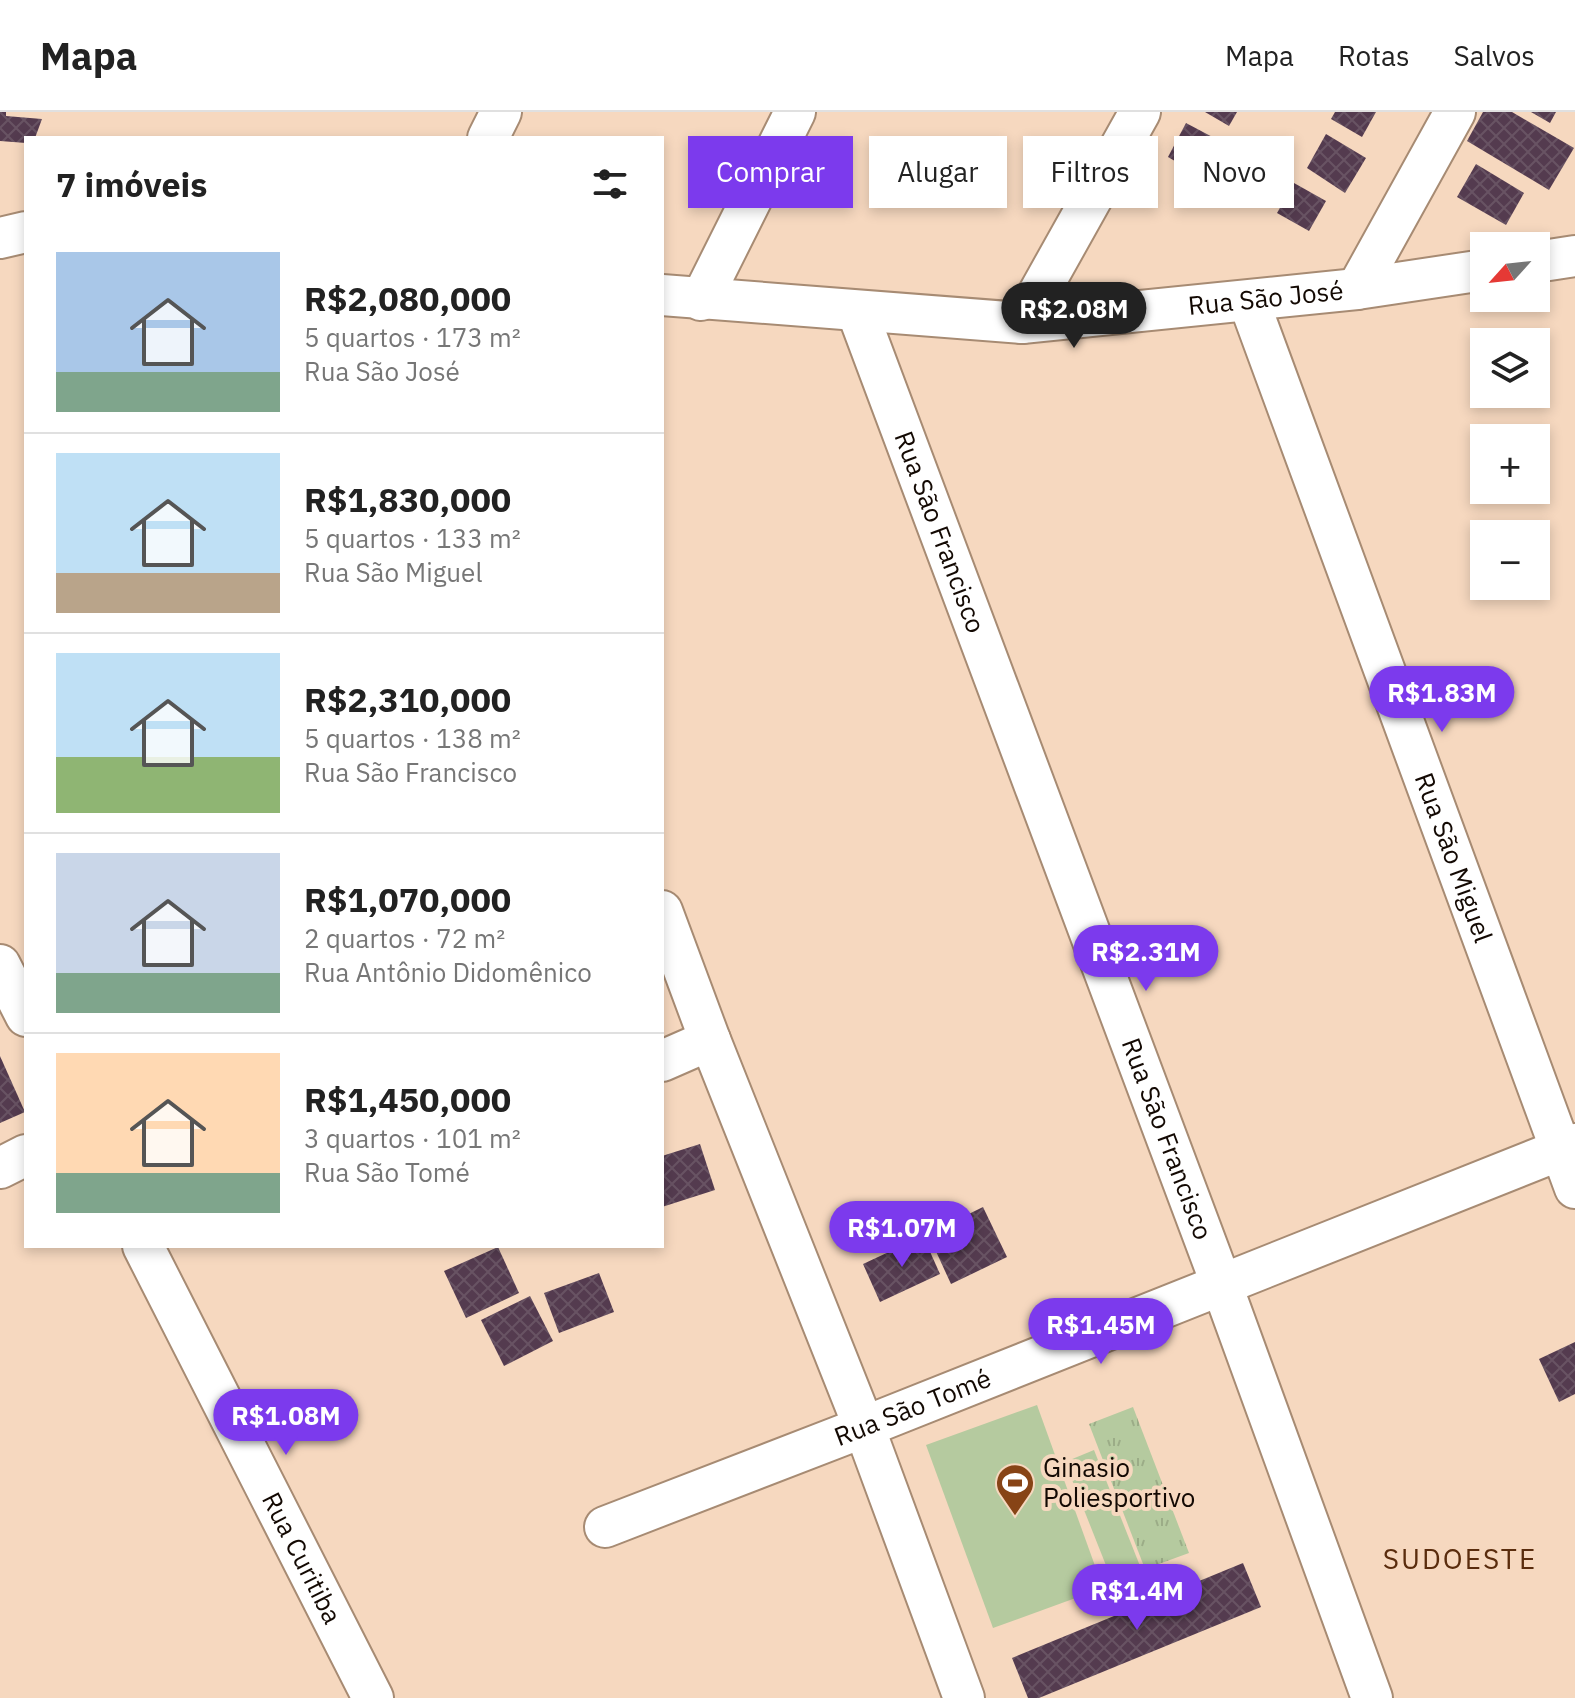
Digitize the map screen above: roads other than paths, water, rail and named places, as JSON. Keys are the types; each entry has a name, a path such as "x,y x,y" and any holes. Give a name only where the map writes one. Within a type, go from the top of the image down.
{"street":[{"path":"489,136 501,112"},
{"path":"701,300 795,112"},
{"path":"1022,323 1140,112"},
{"path":"1357,289 1455,112"},
{"path":"0,238 24,232"},
{"path":"1550,260 1575,256"},
{"name":"Rua São José","path":"664,295 1022,323 1249,302 1470,272"},
{"name":"Rua São Miguel","path":"1249,302 1568,1146 1575,1188"},
{"name":"Rua São Francisco","path":"857,311 1221,1283 1372,1698"},
{"path":"664,916 864,1427 964,1698"},
{"path":"0,965 24,1012"},
{"path":"664,1060 710,1040"},
{"name":"Rua São Tomé","path":"605,1527 1568,1146"},
{"path":"0,1168 24,1156"},
{"name":"Rua Curitiba","path":"144,1248 373,1698"}],"place":[{"name":"Ginasio Poliesportivo","path":"1015,1517"}],"district":[{"name":"SUDOESTE","path":"1460,1559"}]}
